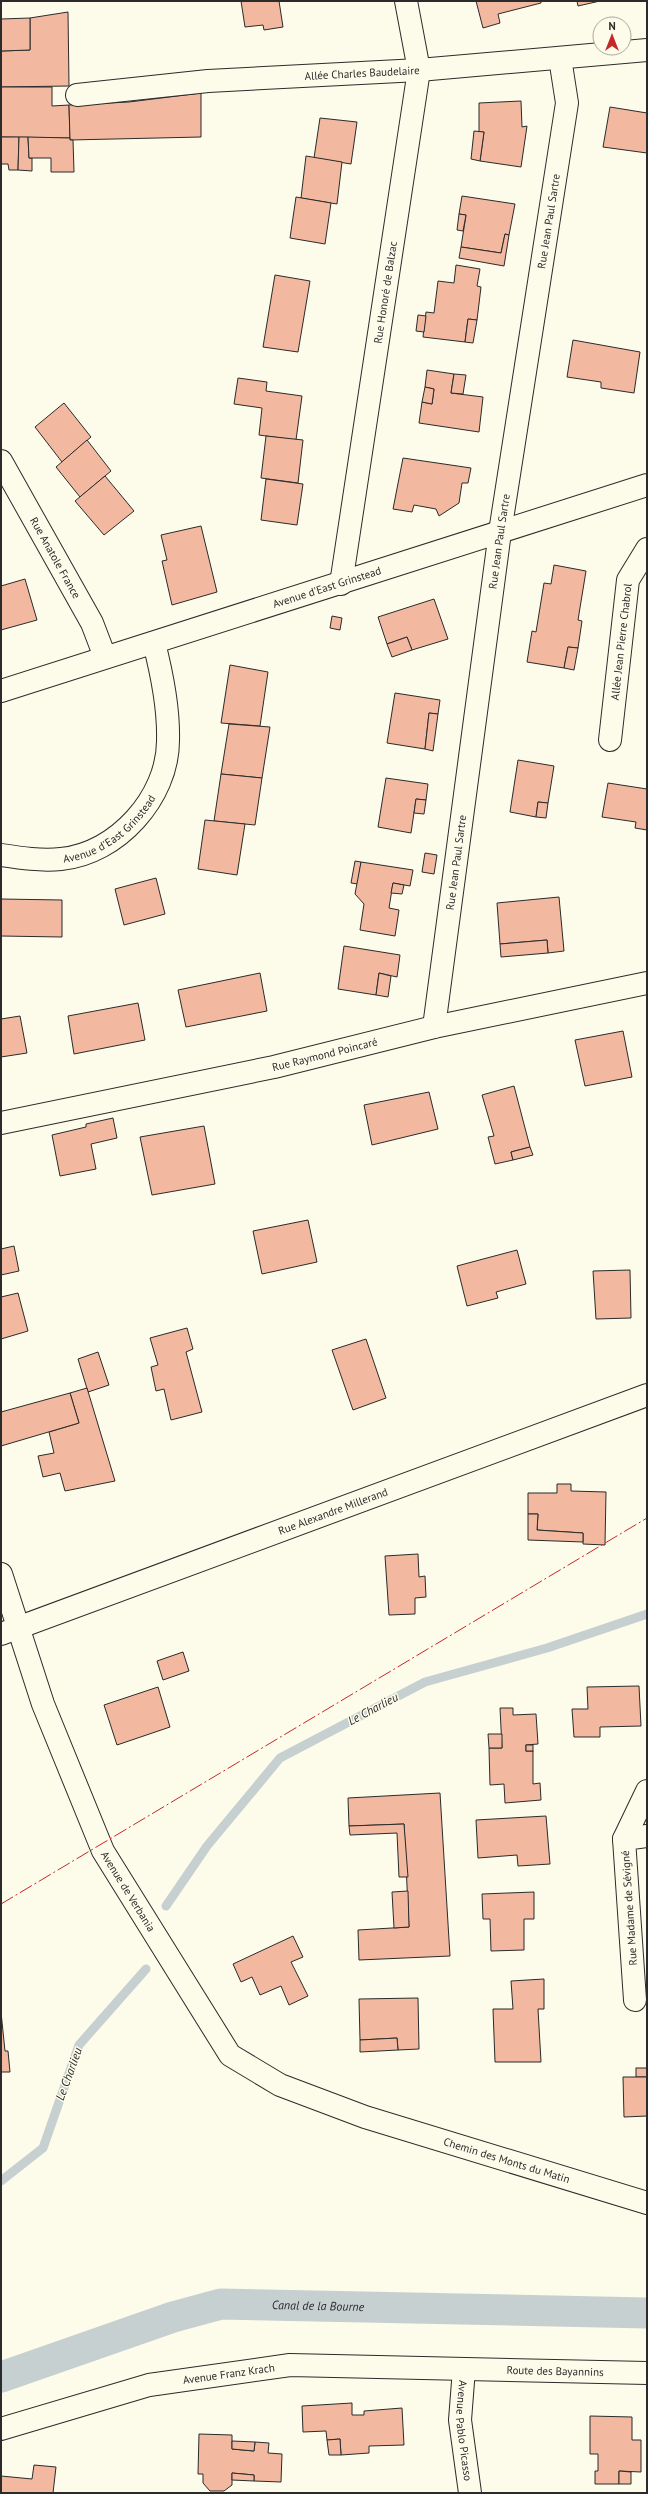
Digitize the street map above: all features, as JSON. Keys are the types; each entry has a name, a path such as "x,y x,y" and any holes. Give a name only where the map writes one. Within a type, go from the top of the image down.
{"street":[{"name":"Rue Honoré de Balzac","path":"341,584 419,70 406,1"},
{"name":"Allée Charles Baudelaire","path":"77,95 208,81 419,70 647,50"},
{"name":"Rue Jean Paul Sartre","path":"434,1027 500,532 567,103 560,58"},
{"name":"Rue Anatole France","path":"1,462 92,623 105,658"},
{"path":"500,532 647,485"},
{"name":"Avenue d'East Grinstead","path":"1,691 341,584 500,532"},
{"name":"Allée Jean Pierre Chabrol","path":"610,740 628,580 647,549"},
{"name":"Avenue d'East Grinstead","path":"1,855 31,860 63,859 99,848 120,834 146,808 162,776 168,742 162,674 154,642"},
{"name":"Rue Raymond Poincaré","path":"1,1123 274,1066 434,1027 647,983"},
{"name":"Rue Alexandre Millerand","path":"10,1631 647,1395"},
{"name":"Avenue de Verbania","path":"1,1574 10,1631 43,1704 103,1851 230,2055 280,2085 365,2117"},
{"path":"624,1839 647,1791"},
{"name":"Rue Madame de Sévigné","path":"635,2000 624,1839 647,1836"},
{"name":"Chemin des Monts du Matin","path":"365,2117 647,2204"},
{"name":"Avenue Franz Krach","path":"1,2429 149,2385 290,2364 464,2369"},
{"name":"Route des Bayannins","path":"464,2369 647,2373"},
{"name":"Avenue Pablo Picasso","path":"464,2369 460,2420 470,2493"}],"building":[{"path":"241,1 279,1 283,27 264,30 263,25 245,27"},
{"path":"476,1 541,1 541,3 498,14 500,23 483,28"},
{"path":"577,1 600,1 578,6"},
{"path":"68,12 69,86 1,87 1,51 30,50 30,18"},
{"path":"30,18 30,50 1,51 1,19"},
{"path":"1,87 52,87 52,106 69,105 70,138 1,137"},
{"path":"201,93 201,137 70,140 69,105 129,102"},
{"path":"521,101 522,127 527,126 521,167 480,161 484,132 479,132 479,103"},
{"path":"610,107 647,113 647,153 603,147"},
{"path":"320,118 357,122 351,164 314,158"},
{"path":"474,131 484,132 480,161 471,159"},
{"path":"1,137 19,137 18,170 9,170 8,164 1,164"},
{"path":"19,137 28,137 29,158 32,158 32,171 18,170"},
{"path":"28,137 70,138 70,140 73,140 74,172 51,172 51,158 29,158"},
{"path":"306,156 342,162 337,204 301,198"},
{"path":"462,196 515,204 509,235 505,234 501,253 461,247 466,215 459,214"},
{"path":"296,197 331,203 325,244 290,238"},
{"path":"459,214 466,215 463,231 457,230"},
{"path":"505,234 509,235 504,266 459,258 461,247 501,253"},
{"path":"456,265 480,269 477,286 481,287 477,320 468,319 465,342 423,337 426,312 434,313 438,281 454,283"},
{"path":"275,275 310,281 298,352 263,347"},
{"path":"418,315 426,316 424,332 416,331"},
{"path":"468,319 477,320 473,343 465,342"},
{"path":"573,340 640,352 634,393 601,388 601,382 567,377"},
{"path":"427,370 454,374 451,393 483,397 479,432 419,423 422,402 432,404 434,389 425,387"},
{"path":"454,374 466,375 463,394 451,393"},
{"path":"238,378 267,382 266,391 302,396 296,440 259,435 262,408 234,404"},
{"path":"425,387 434,389 432,404 422,402"},
{"path":"64,403 91,437 62,462 35,427"},
{"path":"266,436 303,440 298,483 261,478"},
{"path":"87,440 111,471 80,497 56,467"},
{"path":"403,458 471,468 468,483 462,483 459,503 439,516 436,509 414,505 412,512 393,509"},
{"path":"105,476 134,511 104,535 75,501"},
{"path":"266,479 303,484 297,525 261,520"},
{"path":"201,526 217,592 172,605 162,561 167,560 161,535"},
{"path":"554,565 586,571 578,620 582,621 578,648 568,647 564,668 527,662 532,631 536,632 544,583 551,584"},
{"path":"25,579 37,620 1,630 1,586"},
{"path":"434,599 448,639 412,650 407,637 387,644 378,617"},
{"path":"332,616 342,618 340,630 330,628"},
{"path":"407,637 412,650 392,657 387,644"},
{"path":"568,647 578,648 574,670 564,668"},
{"path":"230,665 268,672 260,726 221,723"},
{"path":"395,693 440,700 438,714 429,713 425,749 387,743"},
{"path":"429,713 438,714 433,751 425,749"},
{"path":"229,724 270,727 262,778 221,774"},
{"path":"518,760 554,766 548,803 538,802 536,817 510,812"},
{"path":"221,774 262,778 255,825 214,821"},
{"path":"386,778 428,784 426,800 416,799 411,833 378,827"},
{"path":"608,783 647,789 647,830 635,828 636,822 602,817"},
{"path":"416,799 426,800 424,814 414,813"},
{"path":"538,802 548,803 546,818 536,817"},
{"path":"205,820 245,824 237,875 198,869"},
{"path":"425,853 437,855 434,874 422,872"},
{"path":"355,861 361,862 358,884 351,883"},
{"path":"361,862 413,870 410,886 393,883 389,908 399,910 395,936 360,930 364,904 355,894"},
{"path":"156,878 165,914 124,925 115,889"},
{"path":"393,883 404,885 402,894 391,893"},
{"path":"559,897 564,951 548,953 547,940 500,944 497,903"},
{"path":"1,899 62,900 62,937 1,936"},
{"path":"547,940 548,953 501,957 500,944"},
{"path":"344,946 400,955 397,977 379,973 376,995 338,989"},
{"path":"260,973 267,1011 186,1027 178,990"},
{"path":"379,973 391,976 388,997 376,995"},
{"path":"138,1003 145,1040 74,1054 68,1016"},
{"path":"20,1016 27,1053 1,1057 1,1019"},
{"path":"623,1031 632,1077 585,1086 575,1040"},
{"path":"514,1086 530,1147 511,1152 513,1160 495,1164 488,1137 494,1136 482,1095"},
{"path":"429,1092 438,1129 372,1145 364,1105"},
{"path":"113,1118 117,1138 91,1144 96,1169 60,1176 52,1135 86,1127 86,1124"},
{"path":"204,1126 215,1184 152,1195 140,1137"},
{"path":"530,1147 533,1155 513,1160 511,1152"},
{"path":"308,1220 317,1262 262,1274 253,1231"},
{"path":"14,1246 19,1271 1,1275 1,1249"},
{"path":"517,1250 526,1284 496,1292 498,1298 467,1306 457,1266"},
{"path":"630,1270 631,1318 596,1319 593,1271"},
{"path":"18,1293 28,1331 1,1339 1,1297"},
{"path":"187,1328 193,1349 186,1352 202,1412 171,1420 164,1389 156,1391 151,1367 158,1365 150,1338"},
{"path":"366,1339 386,1398 353,1410 332,1350"},
{"path":"98,1352 109,1385 88,1392 78,1359"},
{"path":"87,1388 115,1481 65,1491 60,1473 43,1477 38,1456 54,1453 49,1432 79,1423 70,1393"},
{"path":"70,1393 79,1423 1,1446 1,1412"},
{"path":"557,1484 571,1484 571,1491 606,1492 605,1545 583,1544 583,1533 537,1530 538,1514 528,1514 528,1493 557,1493"},
{"path":"528,1514 538,1514 537,1530 583,1533 583,1542 528,1540"},
{"path":"418,1554 419,1577 425,1576 426,1597 415,1598 415,1614 389,1615 385,1556"},
{"path":"183,1652 189,1671 163,1680 157,1661"},
{"path":"639,1686 641,1726 600,1727 600,1737 574,1737 572,1709 588,1709 587,1687"},
{"path":"158,1687 170,1727 117,1745 104,1705"},
{"path":"500,1708 513,1708 513,1715 536,1714 538,1744 526,1745 526,1751 533,1751 533,1784 540,1783 541,1800 505,1803 504,1784 490,1785 489,1748 502,1748"},
{"path":"488,1734 502,1734 502,1748 489,1748"},
{"path":"526,1745 533,1745 533,1751 526,1751"},
{"path":"440,1793 450,1956 359,1960 358,1930 409,1927 404,1824 349,1826 348,1798"},
{"path":"546,1816 550,1864 518,1866 517,1855 478,1858 476,1820"},
{"path":"404,1824 408,1877 399,1877 397,1833 350,1835 349,1826"},
{"path":"408,1891 409,1927 394,1928 392,1892"},
{"path":"534,1892 534,1919 524,1919 524,1950 491,1951 490,1919 483,1919 482,1894"},
{"path":"293,1936 303,1957 291,1962 308,1996 289,2005 281,1986 260,1995 252,1977 241,1982 233,1964"},
{"path":"544,1979 544,2009 538,2009 541,2062 495,2062 493,2009 513,2009 511,1981"},
{"path":"418,1998 419,2049 398,2050 397,2038 360,2040 359,1999"},
{"path":"1,2012 5,2051 8,2051 10,2072 1,2072"},
{"path":"397,2038 398,2050 360,2052 360,2040"},
{"path":"636,2068 647,2068 647,2077 636,2077"},
{"path":"623,2077 647,2077 647,2116 624,2117"},
{"path":"352,2403 352,2415 364,2415 364,2411 402,2408 404,2445 369,2446 369,2453 341,2455 340,2439 327,2440 326,2431 303,2432 302,2406"},
{"path":"590,2416 632,2417 632,2440 641,2440 641,2472 619,2471 619,2484 595,2484 595,2471 598,2471 598,2454 590,2454"},
{"path":"199,2434 232,2435 232,2449 254,2451 255,2442 269,2443 268,2453 282,2454 281,2482 254,2481 254,2475 232,2473 232,2485 224,2491 210,2491 203,2483 203,2474 198,2474"},
{"path":"340,2439 341,2455 329,2455 327,2440"},
{"path":"232,2441 255,2442 254,2451 232,2449"},
{"path":"34,2465 56,2467 53,2493 1,2493 1,2476 32,2479"},
{"path":"619,2471 631,2472 631,2484 619,2484"},
{"path":"232,2473 254,2475 254,2481 232,2480"}],"waterway":[{"name":"Le Charlieu","path":"166,1906 207,1846 280,1758 425,1682 547,1648 647,1614"},
{"name":"Le Charlieu","path":"1,2181 43,2148 79,2045 146,1969"},
{"name":"Canal de la Bourne","path":"1,2377 173,2317 221,2304 647,2313"}],"power":[{"path":"1,1904 647,1518"}]}
